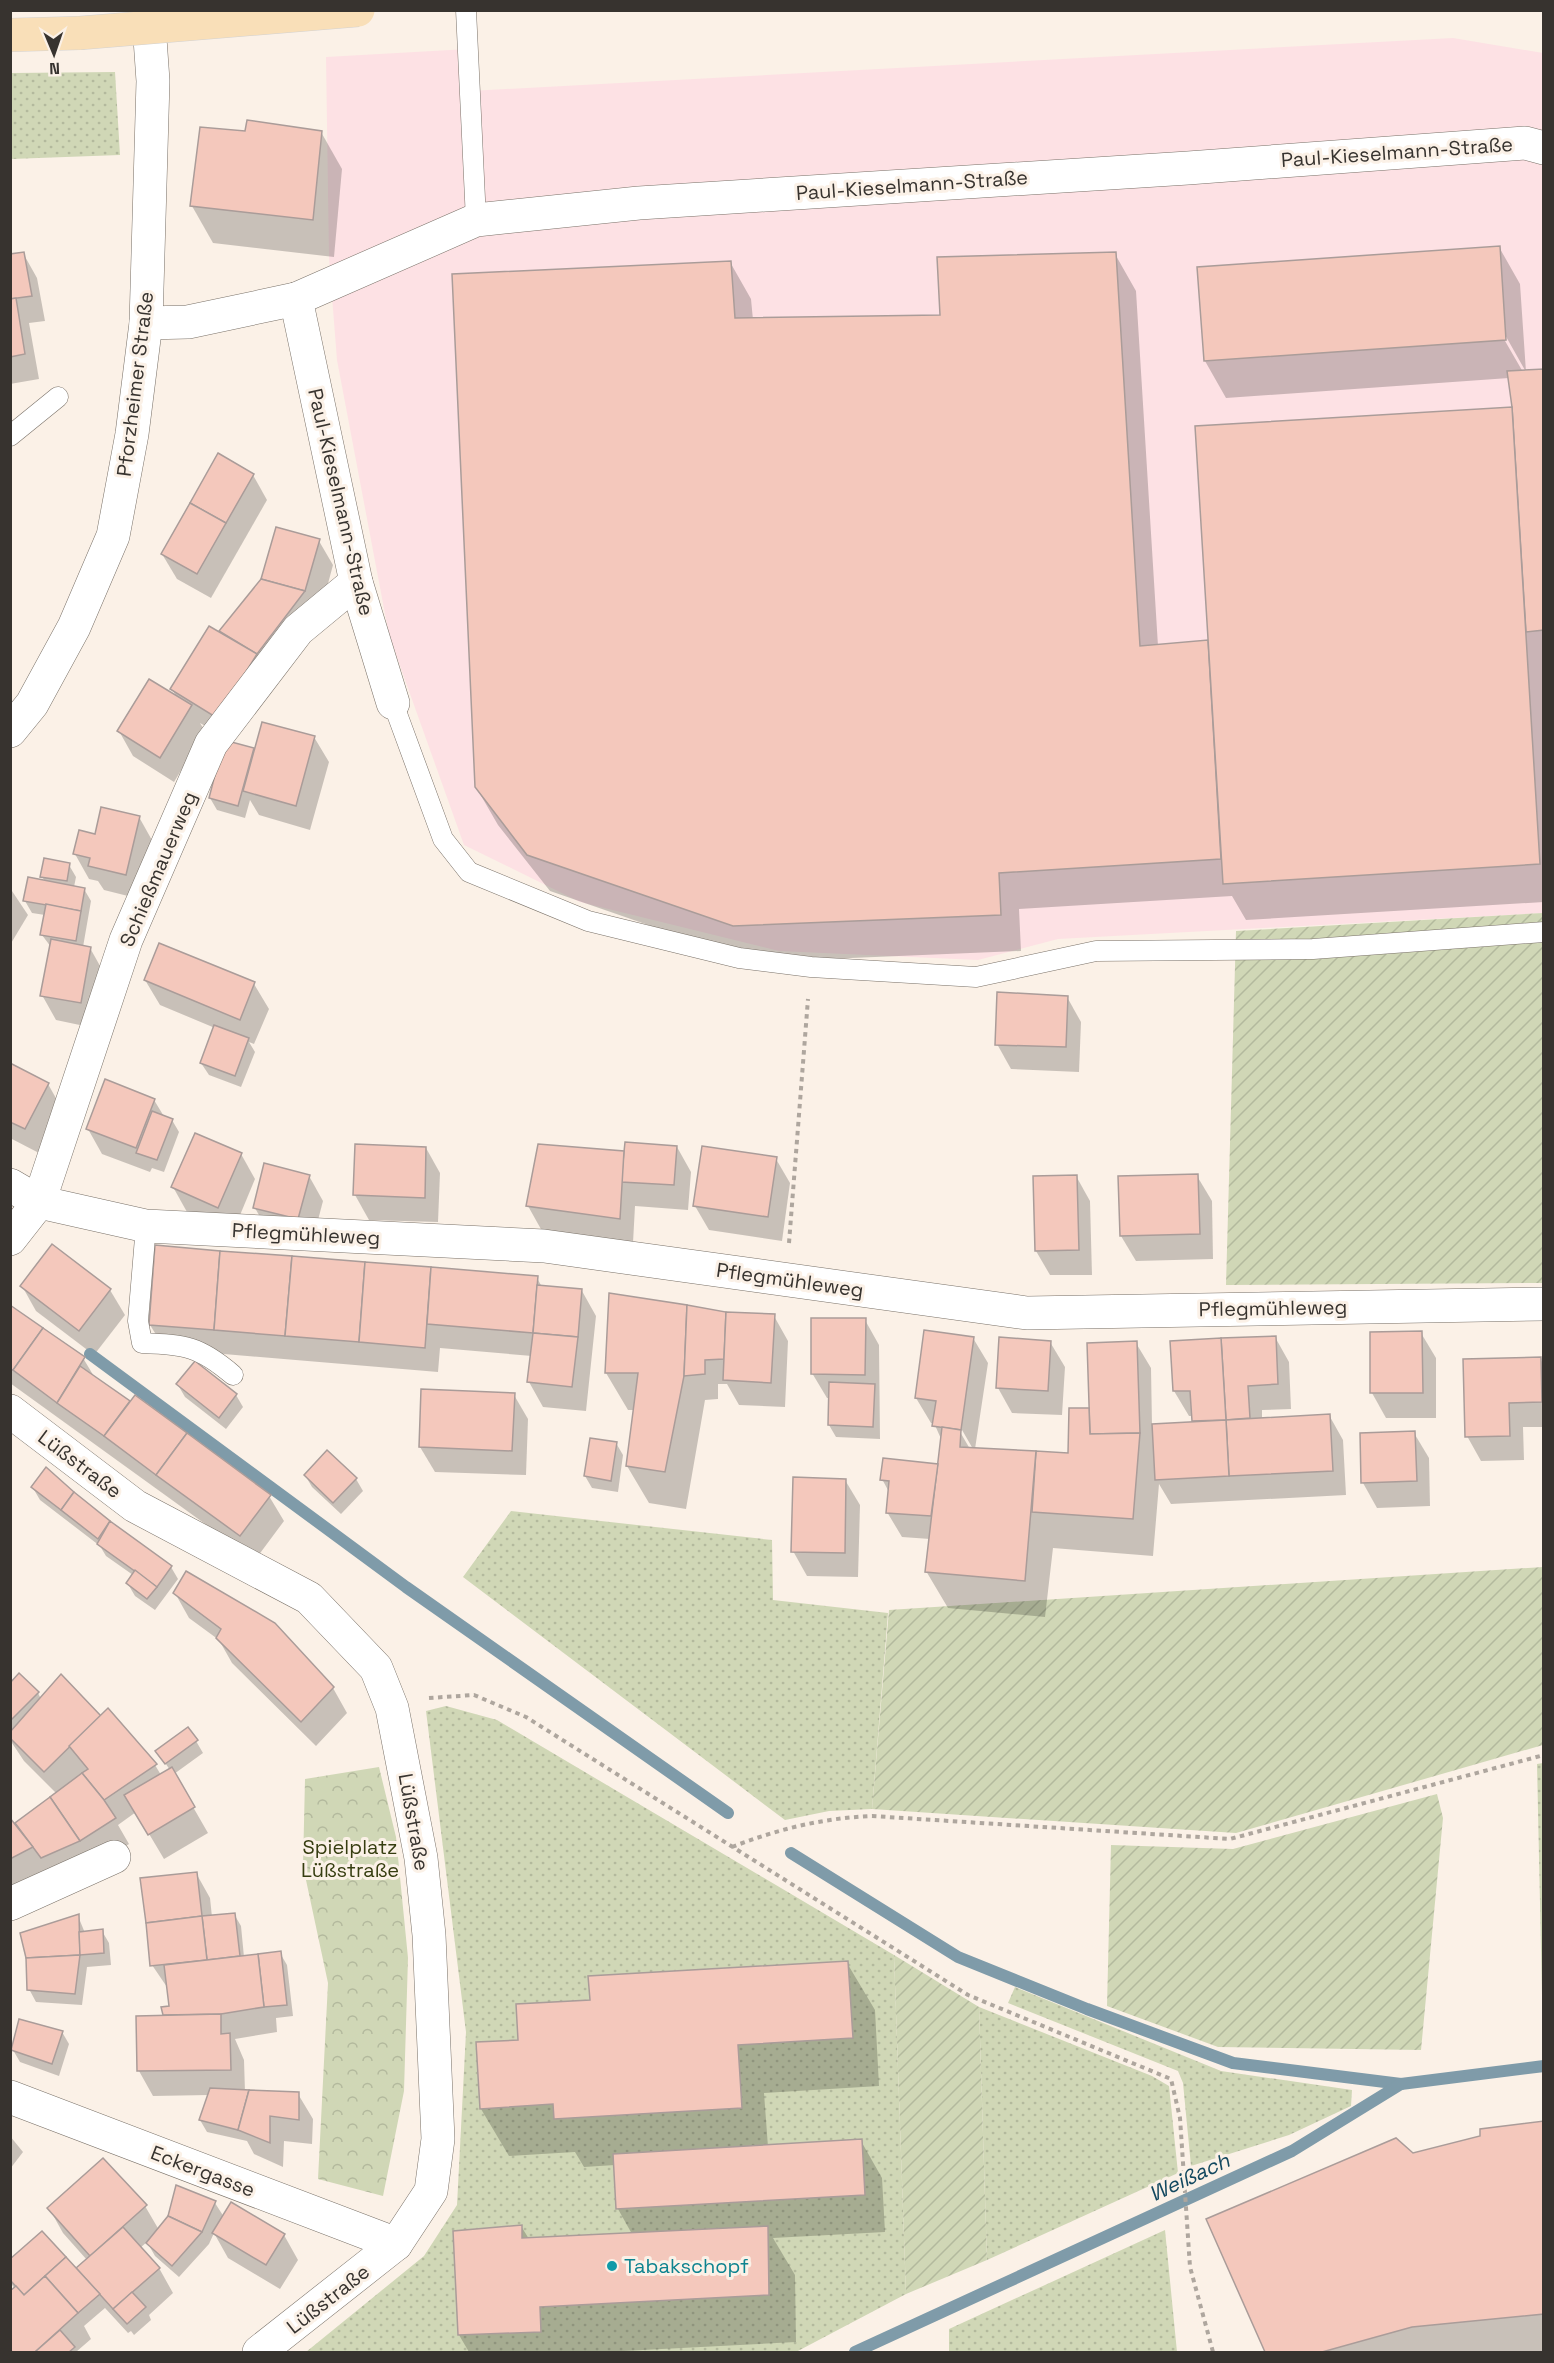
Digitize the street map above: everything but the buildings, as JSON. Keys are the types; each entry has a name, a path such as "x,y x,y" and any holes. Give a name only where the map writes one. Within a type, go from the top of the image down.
{"main road":[{"path":"10,35 80,33 358,10"}],"street":[{"name":"Pforzheimer Straße","path":"10,731 32,704 74,627 113,536 132,434 146,323 153,81 148,10"},
{"name":"Paul-Kieselmann-Straße","path":"146,323 188,322 296,298 476,220 639,203 1200,167 1525,143 1544,148"},
{"name":"Paul-Kieselmann-Straße","path":"296,298 356,582 393,703"},
{"name":"Schießmauerweg","path":"10,1239 39,1202 126,940 211,744 298,630 356,582"},
{"name":"Pflegmühleweg","path":"10,1185 39,1202 146,1226 544,1246 1026,1312 1544,1304"},
{"name":"Lüßstraße","path":"10,1411 135,1506 309,1598 376,1668 392,1708 421,1858 430,1947 438,2139 431,2191 396,2244 259,2352"},
{"path":"10,1904 114,1857"},
{"name":"Eckergasse","path":"10,2097 396,2244"}],"lane":[{"path":"466,10 476,220"},
{"path":"10,436 58,397"},
{"path":"393,703 443,839 469,872 588,921 739,958 811,966 976,977 1096,951 1312,949 1544,932"},
{"path":"146,1226 138,1321 142,1343 168,1344 199,1350 233,1376"}],"path":[{"path":"786,1279 811,966"},
{"path":"392,1708 432,1697 474,1695 526,1717 649,1792 731,1847 968,1995 1171,2079 1181,2134 1190,2267 1213,2352"},
{"path":"731,1847 799,1825 831,1818 872,1816 1230,1839 1544,1755"}],"shaded area":[{"path":"1453,38 1543,53 1543,913 1058,939 978,960 779,951 580,902 464,845 389,635 337,360 329,258 326,57 468,49 470,91"}],"green space":[{"path":"115,72 120,155 11,159 11,73"},
{"path":"1543,913 1543,1283 1226,1285 1236,931"},
{"path":"511,1511 772,1540 773,1600 888,1613 872,1809 829,1811 785,1820 463,1577"},
{"path":"1543,1567 1543,1745 1236,1833 872,1809 889,1610"},
{"path":"446,1706 497,1720 894,1955 906,2294 796,2352 306,2352 424,2256 457,2205 466,2032 426,1711"},
{"path":"1543,1763 1544,2042 1537,1764"},
{"name":"Spielplatz Lüßstraße","path":"379,1767 396,1837 408,1958 404,2091 383,2196 318,2179 328,1983 303,1866 305,1779"},
{"path":"1437,1794 1443,1818 1421,2050 1218,2047 1107,2006 1111,1845 1233,1849"},
{"path":"894,1955 979,2007 987,2260 906,2294"},
{"path":"1015,1987 1221,2071 1352,2090 1351,2106 1289,2135 1191,2166 1183,2083 1178,2071 1008,2003"},
{"path":"979,2007 1152,2076 1169,2086 1178,2173 987,2260"},
{"path":"1165,2230 1177,2352 949,2352 949,2329"}],"waterway":[{"path":"90,1354 406,1587 728,1813"},
{"path":"791,1853 958,1957 1087,2009 1233,2063 1401,2084"},
{"name":"Weißach","path":"855,2352 1292,2151 1401,2084 1544,2066"}],"place":[{"name":"Tabakschopf","path":"612,2266"}]}
